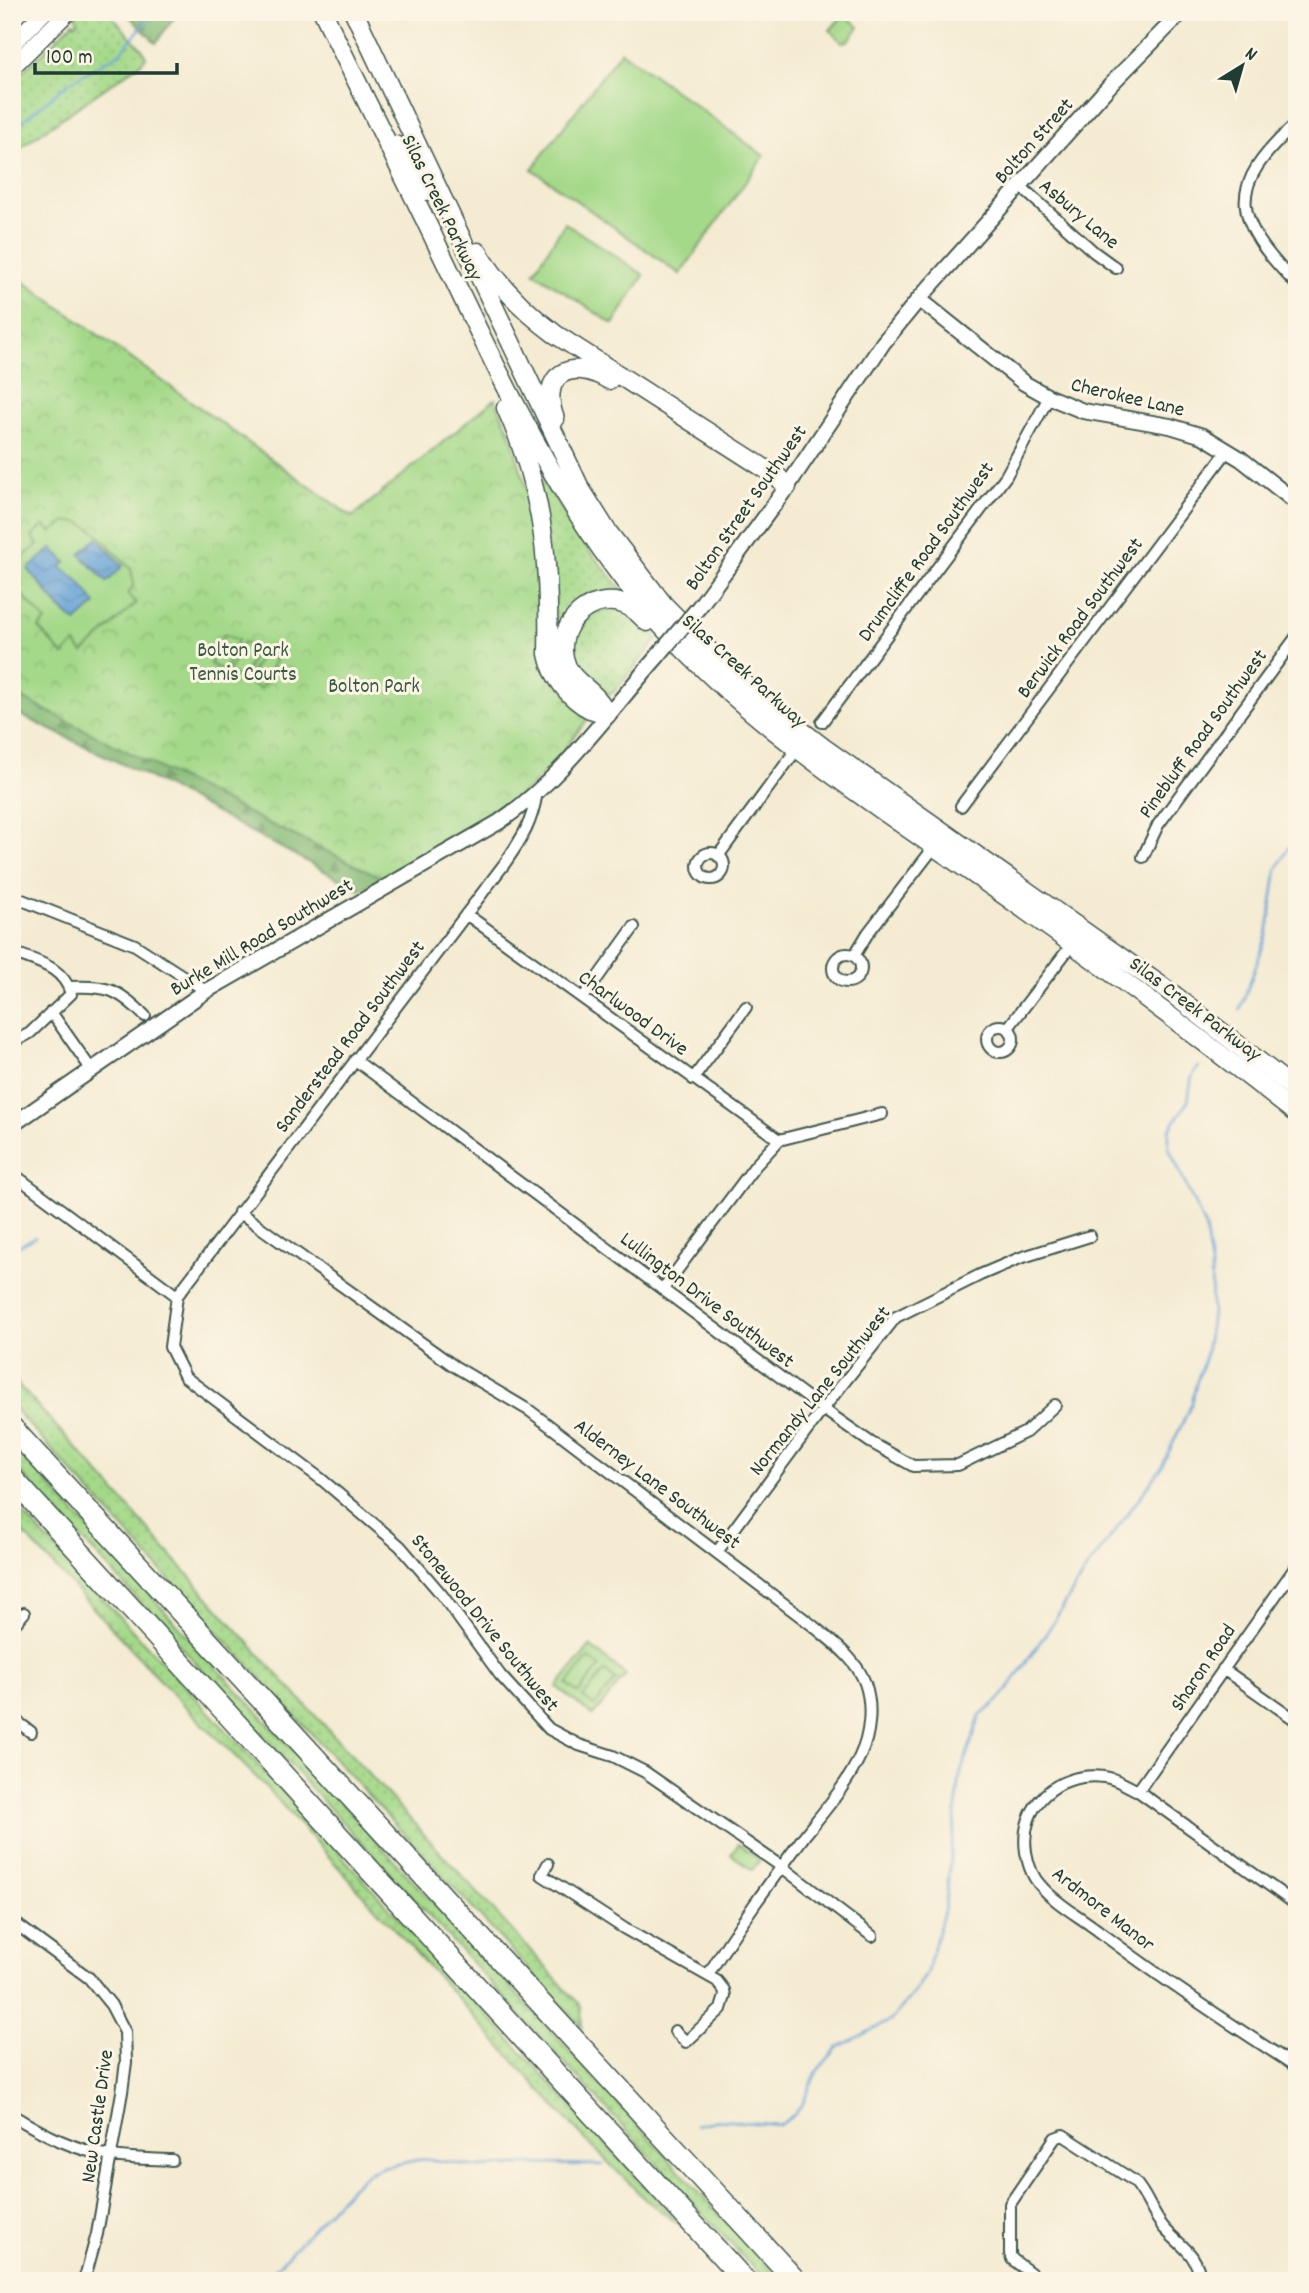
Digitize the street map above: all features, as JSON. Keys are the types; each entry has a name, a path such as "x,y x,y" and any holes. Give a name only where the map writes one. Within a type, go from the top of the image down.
{"highway":[{"path":"12,1428 796,2281"},
{"path":"12,1478 746,2281"}],"main road":[{"path":"12,44 44,12"},
{"path":"12,67 68,12"},
{"name":"Silas Creek Parkway","path":"323,12 474,323 552,474 611,565 643,604 716,681 797,749 1073,943 1297,1114"},
{"name":"Silas Creek Parkway","path":"354,12 580,488 614,540 663,604 727,669 824,748 1170,992 1297,1091"},
{"path":"388,146 397,145 405,152 479,303 510,343"},
{"path":"427,166 454,206 493,276 535,319 778,477 787,487"},
{"path":"474,323 481,354 511,419 537,493 547,552 548,654 551,669 559,681 582,703 590,709 607,714"},
{"path":"580,488 576,466 556,422 549,398 557,377 565,371 579,369 603,376 774,483 787,487"},
{"path":"607,714 598,699 573,678 565,663 562,646 566,631 575,618 587,608 602,602 616,602 631,607 684,661 716,681"}],"street":[{"name":"Bolton Street","path":"919,299 1132,62 1182,12"},
{"path":"1297,123 1255,167 1245,199 1252,231 1261,246 1297,285"},
{"name":"Asbury Lane","path":"1020,186 1094,252 1116,268"},
{"name":"Bolton Street Southwest","path":"537,792 575,753 699,607 787,487 883,343 919,299"},
{"name":"Cherokee Lane","path":"919,299 1024,383 1049,397 1083,411 1186,430 1203,436 1228,450 1297,503"},
{"name":"Drumcliffe Road Southwest","path":"822,722 1006,476 1049,397"},
{"name":"Berwick Road Southwest","path":"961,806 1228,450"},
{"name":"Pinebluff Road Southwest","path":"1143,857 1158,824 1297,636"},
{"path":"718,856 797,749"},
{"name":"Sanderstead Road Southwest","path":"177,1296 502,867 533,816 537,792"},
{"name":"Burke Mill Road Southwest","path":"12,1125 206,991 499,822 537,792"},
{"path":"854,957 934,846"},
{"path":"12,896 135,945 206,991"},
{"name":"Charlwood Drive","path":"466,914 779,1140"},
{"path":"583,998 634,927"},
{"path":"1008,1028 1073,943"},
{"path":"12,951 58,971 71,994 30,1033 12,1043"},
{"path":"69,987 111,989 145,1016"},
{"path":"693,1079 746,1007"},
{"path":"51,1012 91,1069"},
{"name":"Lullington Drive Southwest","path":"355,1060 823,1409 870,1442 913,1466 958,1465 1026,1432 1055,1405"},
{"path":"663,1289 755,1166 779,1140 881,1114"},
{"path":"12,1172 177,1296"},
{"name":"Alderney Lane Southwest","path":"239,1212 454,1366 530,1411 718,1552 842,1650 854,1663 866,1685 869,1716 859,1758 826,1808 745,1916 708,1975"},
{"name":"Normandy Lane Southwest","path":"718,1552 823,1409 896,1317 1020,1258 1090,1236"},
{"name":"Stonewood Drive Southwest","path":"177,1296 170,1347 185,1377 321,1479 400,1546 444,1597 500,1675 549,1729 579,1745 613,1756 645,1772 782,1867 872,1936"},
{"name":"Sharon Road","path":"1138,1791 1297,1564"},
{"path":"12,1627 24,1613"},
{"path":"1223,1669 1297,1721"},
{"path":"12,1718 31,1732"},
{"name":"Ardmore Manor","path":"1297,1905 1138,1791 1114,1779 1093,1776 1059,1783 1048,1790 1034,1807 1026,1832 1027,1858 1035,1879 1047,1892 1115,1944 1297,2067"},
{"path":"548,1864 542,1875 639,1938 708,1975 724,1990 721,2009 686,2042 675,2031"},
{"name":"New Castle Drive","path":"12,1921 89,1978 120,2020 127,2041 111,2156 97,2234 84,2281"},
{"path":"12,2115 53,2138 111,2156 172,2160"},
{"path":"1041,2281 1012,2259 1010,2204 1058,2135 1063,2135 1141,2188 1165,2228 1191,2252 1201,2281"}],"green space":[{"path":"79,12 108,12 142,49 146,57 12,153 12,81 73,22 75,24 78,21 75,16"},
{"path":"125,12 178,12 156,43"},
{"path":"844,14 859,27 848,41 842,42 830,30"},
{"path":"621,51 764,156 680,274 532,169"},
{"path":"565,223 644,275 613,324 534,272"},
{"name":"Bolton Park","path":"12,273 352,517 495,399 510,432 534,515 541,620 587,720 554,762 531,786 507,804 383,878 12,693"},
{"path":"538,472 584,545 637,607 611,598 552,648"},
{"path":"66,522 79,522 96,532 131,569 134,585 128,594 136,603 83,653 75,643 63,655 39,628 46,621 12,584 12,568 38,544 32,537 44,525 51,532"},
{"path":"616,607 644,622 658,639 613,693 603,695 573,669 568,641 586,616"},
{"path":"224,634 238,640 224,671 210,664"},
{"name":"Bolton Park Tennis Courts","path":"243,642 257,649 242,679 228,673"},
{"path":"262,652 276,658 261,689 247,682"},
{"path":"12,666 37,706 383,878 360,890 145,775 12,711"},
{"path":"12,1378 228,1620 581,2006 582,2027 12,1406"},
{"path":"12,1445 781,2281 765,2281 12,1463"},
{"path":"12,1502 251,1757 682,2227 645,2199 580,2134 265,1786 176,1697 12,1521"},
{"path":"590,1646 626,1675 593,1716 557,1687"},
{"path":"589,1658 600,1667 578,1693 567,1684"},
{"path":"605,1671 616,1680 594,1706 583,1697"},
{"path":"739,1844 760,1860 752,1870 731,1854"}],"water":[{"path":"97,538 123,566 107,582 80,554"},
{"path":"52,548 66,562 61,567 79,581 96,604 76,622 60,608 28,569"}],"waterway":[{"path":"16,126 70,82 120,53 157,12"},
{"path":"1240,1010 1267,935 1277,869 1297,833"},
{"path":"696,2125 719,2120 780,2125 795,2114 803,2103 817,2071 838,2047 890,2021 926,1975 945,1907 960,1775 980,1716 1008,1689 1086,1570 1160,1470 1192,1403 1206,1353 1212,1314 1211,1265 1205,1227 1169,1148 1169,1130 1188,1101 1192,1076 1199,1066"},
{"path":"12,1250 35,1237"},
{"path":"264,2281 351,2187 367,2174 383,2167 428,2159 478,2167 603,2165"}]}
